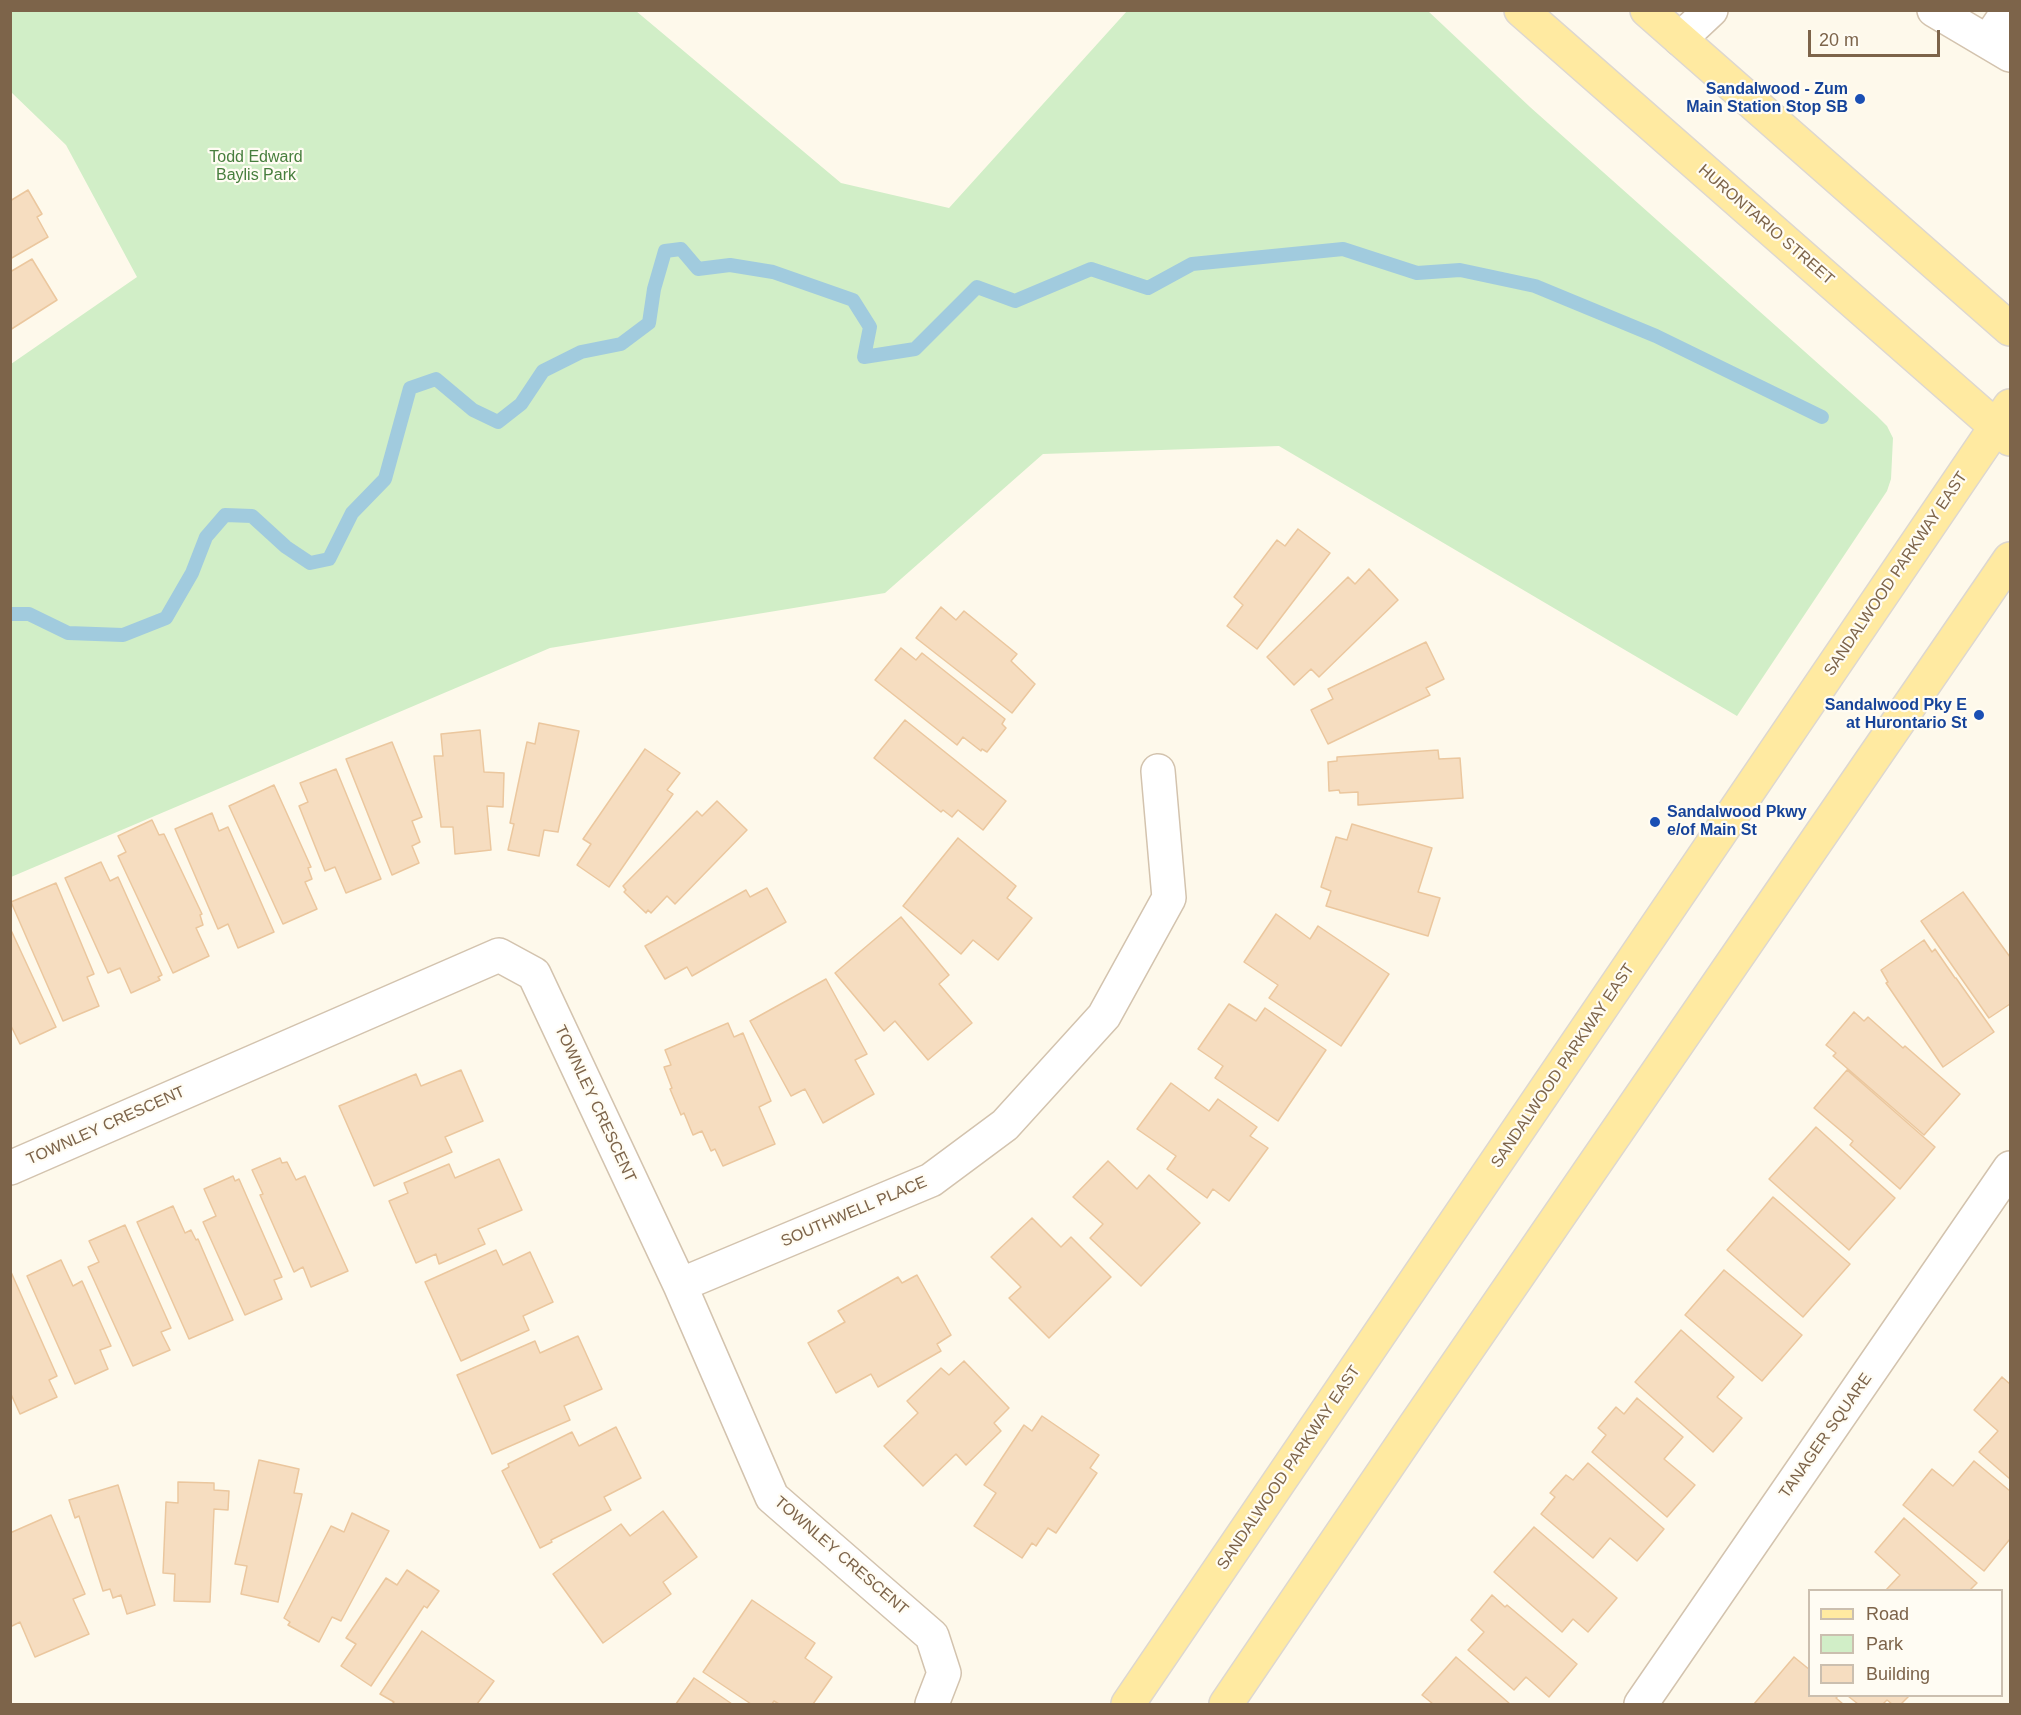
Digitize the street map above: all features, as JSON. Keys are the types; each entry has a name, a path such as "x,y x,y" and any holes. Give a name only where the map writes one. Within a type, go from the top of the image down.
{"main road":[{"name":"HURONTARIO STREET","path":"1521,10 2006,424"},
{"path":"1647,10 2010,329"},
{"name":"SANDALWOOD PARKWAY EAST","path":"1128,1704 2006,424"},
{"path":"1226,1704 1422,1414 2010,559"}],"street":[{"path":"1680,39 1711,10"},
{"path":"1934,10 1999,48 2009,10"},
{"name":"SOUTHWELL PLACE","path":"680,1285 931,1180 1005,1125 1104,1016 1169,898 1158,771"},
{"name":"TOWNLEY CRESCENT","path":"10,1168 499,955 534,974 680,1285 772,1497 932,1636 944,1672 932,1704"},
{"name":"TANAGER SQUARE","path":"1641,1704 2010,1168"}],"green space":[{"name":"Todd Edward Baylis Park","path":"11,10 636,11 841,183 949,208 1127,11 1428,11 1530,107 1887,426 1893,438 1891,479 1887,491 1737,716 1279,446 1043,454 885,593 550,648 11,877 11,364 137,277 66,145 11,92"}],"building":[{"path":"28,190 42,214 37,217 48,237 10,259 10,201"},
{"path":"32,259 57,300 10,330 10,272"},
{"path":"1298,529 1330,553 1257,649 1227,626 1243,605 1234,597 1277,540 1285,546"},
{"path":"1369,569 1398,600 1319,677 1311,669 1294,685 1267,657 1348,577 1355,584"},
{"path":"941,607 956,620 964,611 1017,654 1011,661 1035,684 1012,713 916,638"},
{"path":"1426,642 1444,679 1426,688 1430,695 1328,744 1311,710 1333,699 1328,689"},
{"path":"901,648 916,660 922,653 1005,719 1002,724 1006,728 987,752 982,749 981,751 963,737 957,745 875,680"},
{"path":"905,720 1006,801 983,830 958,810 952,817 943,810 941,812 874,758"},
{"path":"539,723 579,731 558,832 544,830 539,856 508,850 514,824 510,823 527,742 535,744"},
{"path":"480,730 484,772 504,773 503,807 487,806 491,850 455,854 453,827 441,827 434,756 443,756 441,734"},
{"path":"392,742 422,817 412,821 420,842 412,846 419,863 392,875 346,759"},
{"path":"645,749 680,773 667,790 673,794 609,887 577,865 591,844 583,839"},
{"path":"1438,750 1439,759 1460,758 1463,798 1358,805 1358,792 1329,791 1328,762 1337,761 1337,757"},
{"path":"336,769 381,879 346,893 335,867 325,871 299,806 308,802 300,783"},
{"path":"274,785 311,867 308,868 312,879 305,882 317,909 283,924 229,806"},
{"path":"717,801 747,830 675,904 667,896 651,913 648,910 646,913 624,892 626,890 623,886 697,811 702,816"},
{"path":"212,813 219,831 228,827 274,932 238,948 228,924 218,929 175,829"},
{"path":"152,820 159,835 164,834 202,914 200,915 203,925 196,928 209,956 173,973 118,856 126,852 118,836"},
{"path":"1352,824 1432,848 1418,892 1440,898 1428,936 1326,906 1331,891 1321,887 1336,837 1347,840"},
{"path":"958,838 1016,886 1007,898 1032,918 998,960 973,940 961,954 903,906"},
{"path":"101,862 110,881 118,877 162,975 158,977 160,980 131,993 120,968 108,973 65,878"},
{"path":"56,883 94,974 87,977 99,1006 63,1021 11,902"},
{"path":"767,888 786,922 692,976 687,967 665,979 645,946 746,890 750,897"},
{"path":"1963,892 2010,957 2010,1004 1989,1018 1921,921"},
{"path":"1276,914 1310,939 1318,926 1389,974 1341,1046 1269,998 1278,985 1244,962"},
{"path":"901,917 949,975 939,984 972,1023 928,1060 895,1021 884,1031 835,973"},
{"path":"10,928 56,1027 20,1044 10,1024"},
{"path":"1924,940 1932,952 1935,949 1994,1032 1943,1067 1886,983 1888,982 1881,970"},
{"path":"826,979 867,1054 855,1060 874,1094 823,1123 805,1089 791,1096 750,1021"},
{"path":"1229,1004 1256,1021 1265,1008 1326,1050 1278,1121 1215,1078 1223,1066 1198,1049"},
{"path":"1854,1012 1864,1021 1868,1017 1960,1094 1924,1135 1833,1056 1836,1053 1826,1045"},
{"path":"728,1023 734,1037 743,1033 771,1101 759,1107 775,1144 723,1166 715,1149 711,1151 702,1131 693,1135 684,1113 681,1115 664,1067 671,1065 665,1050"},
{"path":"461,1070 483,1121 445,1137 452,1152 374,1186 339,1106 416,1074 421,1086"},
{"path":"1847,1070 1935,1147 1900,1189 1850,1145 1853,1141 1814,1108"},
{"path":"1171,1083 1209,1111 1218,1099 1257,1127 1250,1136 1268,1148 1229,1201 1213,1189 1207,1198 1167,1169 1176,1156 1137,1129"},
{"path":"1816,1127 1895,1198 1849,1250 1769,1179"},
{"path":"280,1158 282,1163 287,1162 296,1180 305,1176 348,1271 311,1287 303,1267 294,1272 260,1195 263,1194 252,1170"},
{"path":"499,1159 522,1210 478,1229 485,1244 439,1264 436,1254 416,1263 389,1201 408,1193 404,1183 449,1164 455,1178"},
{"path":"1108,1161 1137,1189 1149,1175 1200,1223 1141,1286 1090,1238 1103,1224 1073,1197"},
{"path":"233,1176 235,1181 239,1179 282,1277 274,1280 282,1299 245,1315 203,1222 216,1216 204,1189"},
{"path":"1773,1197 1850,1264 1803,1317 1727,1250"},
{"path":"173,1206 185,1233 191,1230 196,1240 198,1239 233,1320 189,1339 137,1222"},
{"path":"1032,1218 1061,1247 1071,1237 1111,1277 1049,1338 1009,1298 1021,1287 991,1257"},
{"path":"125,1225 171,1328 161,1332 170,1350 133,1366 88,1267 99,1262 89,1241"},
{"path":"496,1250 503,1265 530,1252 553,1302 523,1316 529,1330 461,1361 425,1282"},
{"path":"61,1260 73,1286 82,1281 111,1346 100,1350 108,1369 75,1384 27,1276"},
{"path":"1724,1270 1802,1335 1762,1381 1685,1315"},
{"path":"11,1272 57,1376 49,1380 57,1397 20,1414 10,1392"},
{"path":"917,1275 951,1335 937,1344 941,1351 878,1387 871,1374 836,1393 808,1343 845,1322 838,1311 898,1277 902,1283"},
{"path":"1681,1330 1734,1377 1717,1397 1742,1418 1713,1452 1635,1382"},
{"path":"578,1336 602,1389 564,1406 570,1420 492,1454 457,1375 535,1341 540,1353"},
{"path":"964,1361 1009,1408 994,1423 1001,1431 966,1465 956,1454 923,1486 884,1446 918,1413 907,1401 941,1368 949,1375"},
{"path":"2002,1377 2010,1384 2010,1479 1979,1452 1998,1431 1974,1410"},
{"path":"1637,1398 1683,1437 1664,1459 1695,1485 1667,1517 1592,1452 1606,1435 1598,1428 1616,1407 1624,1414"},
{"path":"1042,1416 1099,1455 1090,1468 1097,1473 1056,1533 1048,1528 1036,1546 1032,1543 1022,1558 974,1526 996,1493 984,1485 1024,1425 1032,1431"},
{"path":"616,1427 641,1478 604,1497 611,1510 551,1540 552,1542 540,1548 502,1471 509,1467 508,1464 572,1432 579,1446"},
{"path":"259,1460 299,1469 294,1493 302,1494 278,1602 241,1594 247,1566 235,1564"},
{"path":"1974,1461 2010,1491 2010,1539 1984,1571 1903,1505 1932,1469 1953,1486"},
{"path":"1588,1463 1664,1529 1637,1561 1610,1538 1593,1558 1541,1514 1555,1497 1550,1493 1566,1475 1573,1480"},
{"path":"178,1482 214,1483 214,1490 229,1491 228,1510 214,1509 210,1602 174,1601 175,1574 163,1573 166,1502 178,1503"},
{"path":"118,1485 155,1605 127,1614 121,1595 113,1598 110,1589 103,1591 79,1516 75,1518 69,1500"},
{"path":"663,1511 697,1557 663,1582 671,1594 603,1643 553,1574 621,1524 630,1536"},
{"path":"352,1513 389,1531 341,1621 332,1617 319,1642 288,1625 290,1622 284,1618 331,1526 344,1532"},
{"path":"51,1515 85,1594 73,1599 89,1634 35,1657 20,1622 10,1627 10,1533"},
{"path":"1904,1518 1977,1583 1971,1589 1887,1589 1900,1575 1875,1552"},
{"path":"1534,1527 1617,1598 1588,1632 1573,1619 1562,1632 1494,1572"},
{"path":"407,1570 439,1591 427,1608 424,1606 371,1686 341,1666 356,1644 346,1638 386,1578 397,1585"},
{"path":"1492,1595 1577,1664 1549,1697 1526,1677 1514,1690 1468,1650 1484,1632 1471,1620"},
{"path":"752,1600 815,1643 805,1658 832,1677 813,1704 779,1704 774,1701 772,1704 751,1704 703,1672"},
{"path":"422,1631 494,1681 477,1704 392,1704 394,1702 380,1694"},
{"path":"1456,1657 1510,1704 1433,1704 1422,1695"},
{"path":"1794,1657 1808,1668 1808,1697 1837,1697 1843,1704 1754,1704"},
{"path":"694,1678 732,1704 676,1704"},
{"path":"1849,1697 1908,1697 1901,1704 1892,1704 1887,1700 1883,1704 1858,1704"}],"waterway":[{"path":"10,614 29,614 68,633 123,635 166,618 192,573 206,537 225,515 252,516 286,547 310,563 329,559 352,513 385,479 410,388 436,379 473,410 498,422 521,404 543,371 581,352 621,344 649,323 654,289 665,251 681,249 698,269 730,265 773,272 853,300 870,327 864,357 915,349 977,287 1015,301 1091,269 1148,288 1192,264 1343,249 1417,273 1460,270 1535,286 1656,336 1822,417"}],"place":[{"name":"Sandalwood - Zum Main Station Stop SB","path":"1860,99"},
{"name":"Sandalwood Pky E at Hurontario St","path":"1979,715"},
{"name":"Sandalwood Pkwy e/of Main St","path":"1655,822"}]}
